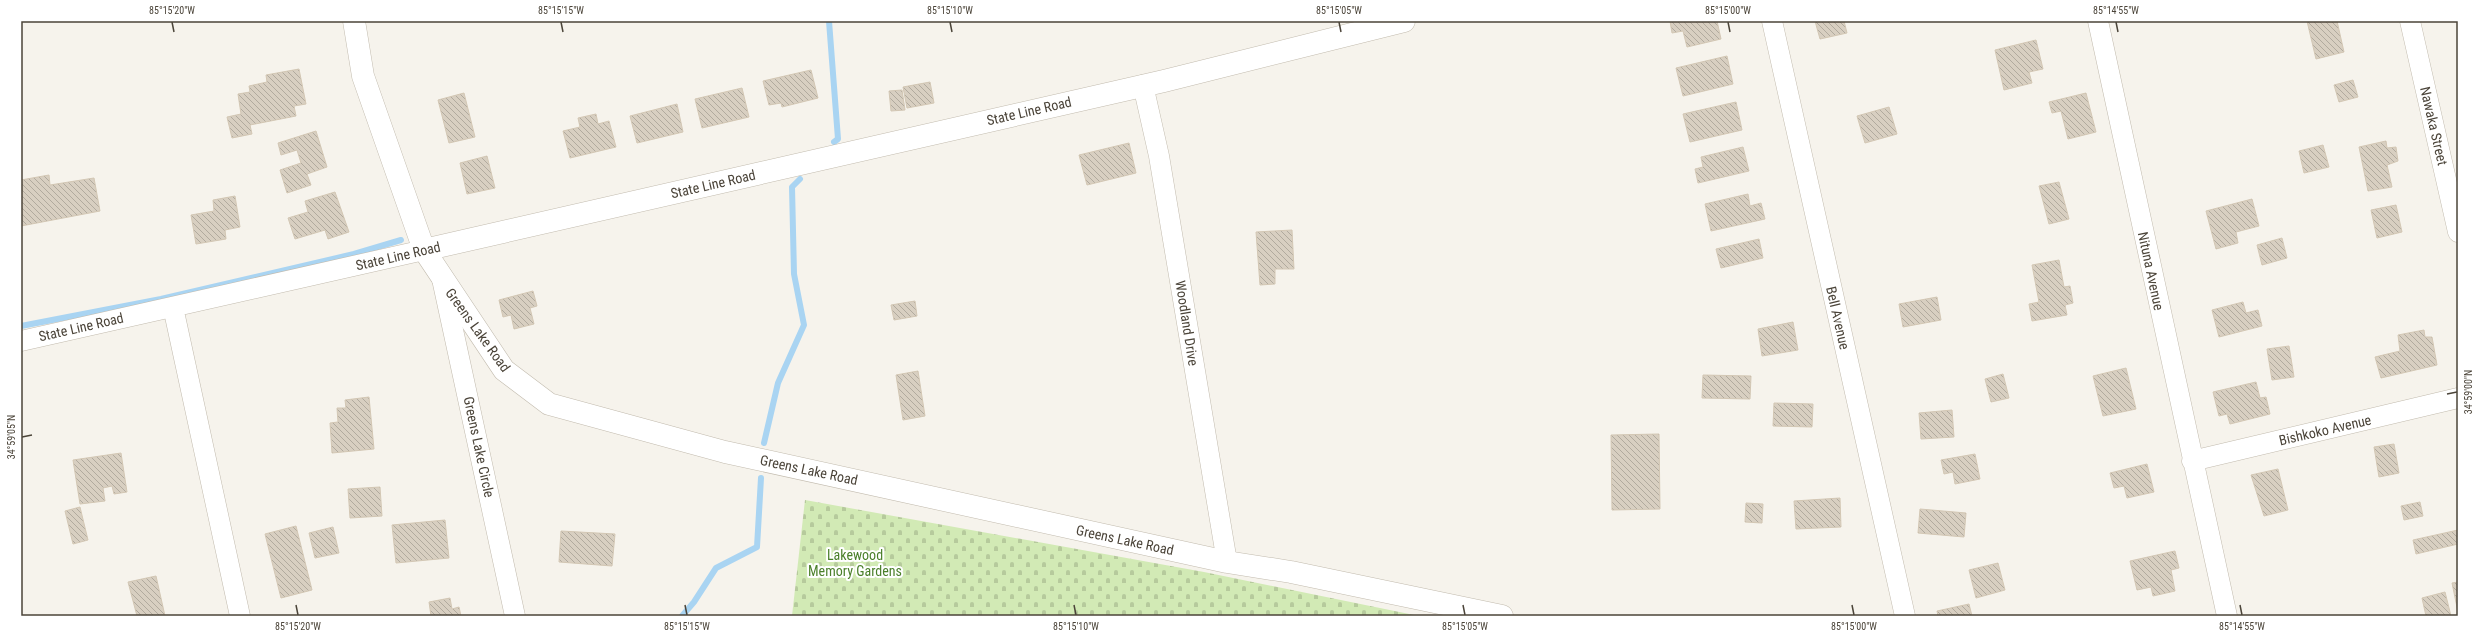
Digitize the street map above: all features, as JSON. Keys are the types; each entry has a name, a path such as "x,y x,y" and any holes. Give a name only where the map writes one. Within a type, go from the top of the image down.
{"street":[{"name":"Greens Lake Road","path":"354,21 363,76 424,250 504,370 548,404 725,452 1226,562 1291,572 1502,616"},
{"name":"State Line Road","path":"21,341 1143,85 1404,21"},
{"name":"Bell Avenue","path":"1772,21 1904,616"},
{"name":"Nituna Avenue","path":"2098,21 2192,462 2227,616"},
{"name":"Nawaka Street","path":"2410,21 2458,232"},
{"name":"Woodland Drive","path":"1143,85 1159,156 1226,562"},
{"name":"Greens Lake Circle","path":"442,279 515,616"},
{"path":"173,307 240,616"},
{"name":"Bishkoko Avenue","path":"2192,462 2458,398"}],"green space":[{"name":"Lakewood Memory Gardens","path":"805,500 1204,572 1419,616 792,616"}],"building":[{"path":"1670,21 1717,21 1721,39 1687,47 1683,31 1672,33"},
{"path":"1815,21 1844,21 1847,33 1820,39"},
{"path":"2307,21 2337,21 2344,52 2316,59"},
{"path":"2036,40 2043,69 2029,72 2032,83 2004,90 1995,50"},
{"path":"1727,56 1733,84 1683,96 1676,68"},
{"path":"299,69 306,104 294,106 296,116 250,125 252,134 232,138 227,117 241,114 238,94 250,92 249,86 267,82 266,75"},
{"path":"811,70 818,98 782,107 781,103 769,105 763,81"},
{"path":"2353,80 2358,97 2339,102 2334,85"},
{"path":"930,82 934,103 907,108 903,87"},
{"path":"742,88 749,117 702,128 695,99"},
{"path":"902,90 905,110 891,111 889,91"},
{"path":"464,93 475,137 449,143 438,100"},
{"path":"2086,93 2096,132 2068,139 2061,111 2052,113 2049,102"},
{"path":"1736,102 1742,130 1690,142 1683,114"},
{"path":"677,104 683,132 637,143 630,116"},
{"path":"1889,107 1897,134 1865,143 1857,116"},
{"path":"596,114 598,124 609,121 616,147 570,158 563,131 580,127 578,118"},
{"path":"316,131 327,167 307,174 311,185 287,193 280,170 301,163 297,150 281,155 278,143"},
{"path":"2386,141 2387,148 2396,147 2398,161 2387,165 2392,187 2368,191 2359,147"},
{"path":"1129,143 1136,173 1087,185 1079,155"},
{"path":"2323,145 2329,167 2304,173 2299,151"},
{"path":"1743,147 1749,171 1698,183 1695,169 1703,167 1701,157"},
{"path":"487,156 495,188 467,194 460,163"},
{"path":"49,175 50,185 94,178 100,211 21,226 21,180"},
{"path":"2059,182 2069,219 2049,224 2039,186"},
{"path":"335,192 349,232 328,239 325,230 295,239 288,218 308,212 305,201"},
{"path":"1748,194 1750,206 1761,203 1765,219 1711,231 1705,204"},
{"path":"235,196 240,227 225,230 226,239 196,244 191,215 214,211 213,200"},
{"path":"2252,199 2259,226 2236,232 2238,243 2216,249 2206,211"},
{"path":"2396,205 2402,232 2377,238 2371,210"},
{"path":"1292,230 1294,269 1275,269 1275,284 1260,285 1256,232"},
{"path":"2282,238 2287,258 2262,265 2257,245"},
{"path":"1759,239 1763,258 1721,268 1716,249"},
{"path":"2059,260 2064,287 2070,286 2073,303 2065,305 2067,315 2032,321 2029,304 2039,302 2032,265"},
{"path":"533,291 537,306 530,308 534,324 514,329 511,315 503,317 499,300"},
{"path":"1937,297 1941,320 1903,327 1899,304"},
{"path":"915,301 917,316 894,320 891,305"},
{"path":"2243,302 2246,313 2258,310 2262,326 2219,337 2212,310"},
{"path":"1793,322 1798,350 1762,356 1758,329"},
{"path":"2424,330 2425,337 2432,337 2437,365 2381,378 2375,357 2400,351 2398,335"},
{"path":"2289,346 2294,377 2272,380 2267,349"},
{"path":"2126,368 2136,409 2103,416 2093,376"},
{"path":"918,371 925,416 903,420 896,375"},
{"path":"2003,374 2009,398 1991,402 1985,379"},
{"path":"1703,375 1751,376 1750,399 1702,398"},
{"path":"2256,382 2260,398 2266,397 2270,414 2230,424 2227,414 2219,416 2213,392"},
{"path":"369,397 374,449 332,453 330,423 338,422 337,408 346,408 345,400"},
{"path":"1774,403 1813,404 1812,427 1773,426"},
{"path":"1952,410 1954,437 1921,439 1919,413"},
{"path":"1659,434 1660,509 1612,510 1611,435"},
{"path":"2394,444 2399,473 2379,477 2374,447"},
{"path":"121,453 127,492 114,494 112,486 103,488 105,501 80,504 73,460"},
{"path":"1975,454 1980,479 1955,484 1953,472 1944,474 1941,460"},
{"path":"2147,464 2154,492 2127,498 2124,486 2114,488 2110,473"},
{"path":"2278,469 2288,510 2264,516 2251,475"},
{"path":"380,487 382,516 350,518 348,489"},
{"path":"1840,498 1841,527 1796,529 1794,501"},
{"path":"2420,502 2423,516 2404,520 2401,506"},
{"path":"1746,503 1763,504 1762,523 1745,522"},
{"path":"80,507 88,540 73,544 65,511"},
{"path":"1920,509 1966,513 1964,537 1918,533"},
{"path":"445,520 449,558 396,563 392,525"},
{"path":"296,526 312,590 281,598 265,534"},
{"path":"333,527 339,553 315,558 309,533"},
{"path":"2458,530 2458,544 2416,554 2413,540"},
{"path":"561,531 615,534 612,566 559,562"},
{"path":"2175,551 2179,568 2171,570 2175,591 2153,596 2151,587 2137,590 2130,561"},
{"path":"1998,563 2005,590 1976,598 1969,570"},
{"path":"156,576 165,616 137,616 128,582"},
{"path":"2458,582 2458,612 2452,583"},
{"path":"2445,592 2451,616 2426,616 2422,598"},
{"path":"450,598 452,609 459,607 461,616 431,616 429,602"},
{"path":"1969,604 1972,616 1938,616 1937,611"}],"waterway":[{"path":"829,21 838,139 834,142"},
{"path":"764,443 778,383 804,325 794,274 792,187 800,179"},
{"path":"21,326 161,299 354,254 401,240"},
{"path":"682,616 694,602 716,568 757,547 761,478"}]}
